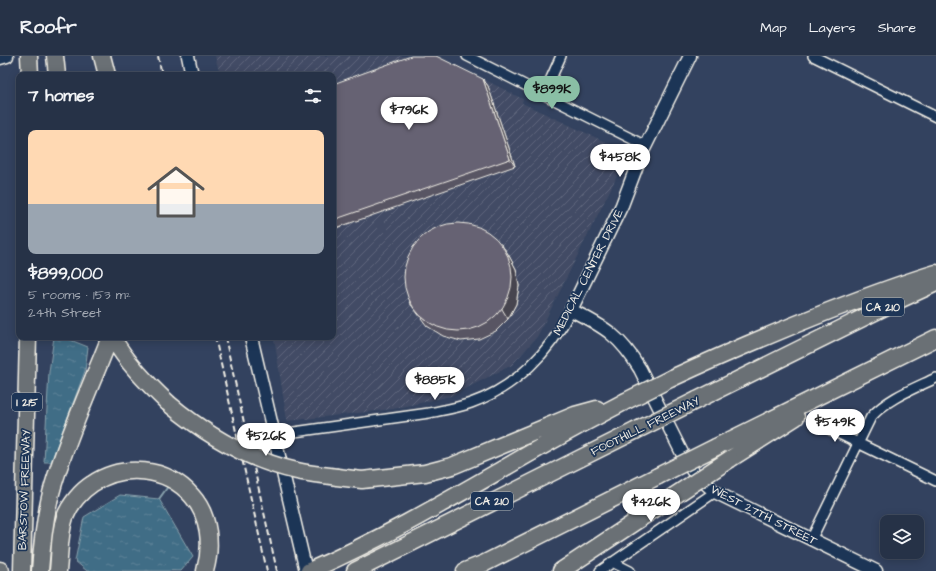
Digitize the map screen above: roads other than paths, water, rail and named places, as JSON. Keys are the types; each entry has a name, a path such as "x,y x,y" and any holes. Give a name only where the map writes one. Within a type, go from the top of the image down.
{"highway":[{"path":"30,56 30,72"},
{"path":"55,56 57,72"},
{"path":"102,56 106,72"},
{"path":"309,571 340,558 408,523 558,437 672,378 804,321 899,284 936,273"},
{"name":"FOOTHILL FREEWAY","path":"354,571 892,303 936,283"},
{"path":"465,571 486,563 936,338"},
{"name":"BARSTOW FREEWAY","path":"22,571 28,340"},
{"path":"40,571 44,525 53,486 74,427 110,340"},
{"path":"113,340 128,361 147,383 168,403 192,423 219,440 270,463 297,471 337,477 362,480 425,473 452,466 575,415 624,402"},
{"path":"561,571 730,459 870,370"},
{"path":"58,571 60,537 63,525 66,515 78,495 99,479 112,474 137,470 162,475 183,487 193,496 205,519 208,535 209,548 204,571"}],"street":[{"path":"0,58 7,56"},
{"path":"188,56 191,72"},
{"path":"467,56 646,146"},
{"path":"544,94 562,56"},
{"name":"MEDICAL CENTER DRIVE","path":"273,435 450,409 471,403 489,395 507,385 531,366 554,339 564,324 622,205 646,146 690,56"},
{"path":"813,56 936,117"},
{"name":"WEST 27TH STREET","path":"571,310 596,322 622,342 640,369 685,459 694,473 715,492 876,571"},
{"path":"252,340 306,571"},
{"path":"811,540 871,417 879,408 888,402 936,378"},
{"path":"821,425 936,481"},
{"path":"600,571 715,492"},
{"path":"612,562 630,571"}],"water":[{"path":"54,340 70,340 88,347 85,371 51,462 44,462 49,372"},
{"path":"120,495 159,499 193,557 181,571 87,571 75,561 84,517"}],"waterway":[{"path":"159,499 169,485"}],"railway":[{"path":"158,56 161,72"},
{"path":"216,340 267,571"},
{"path":"226,340 277,571"}]}
